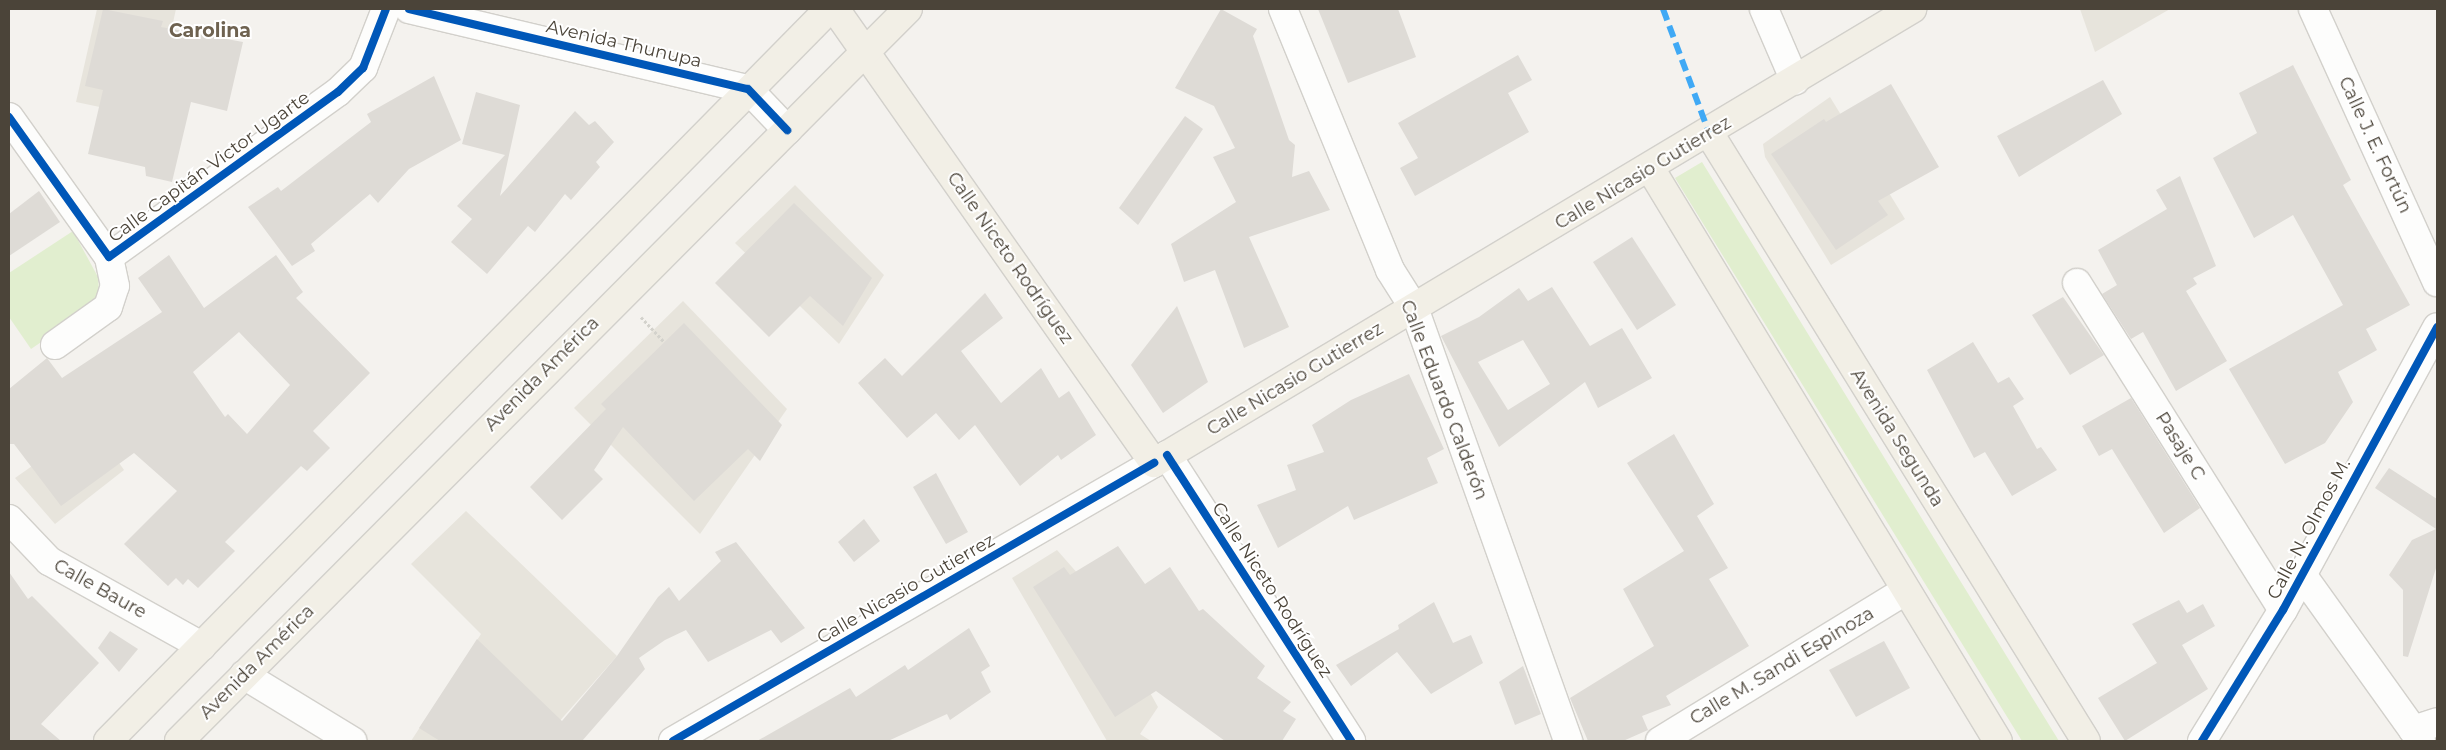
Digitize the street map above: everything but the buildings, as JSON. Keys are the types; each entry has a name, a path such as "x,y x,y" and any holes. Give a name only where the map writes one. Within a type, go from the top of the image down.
{"main road":[{"path":"108,741 748,89 829,9"},
{"name":"Calle Niceto Rodríguez","path":"834,9 1161,459"},
{"name":"Avenida América","path":"178,741 908,9"},
{"name":"Calle Nicasio Gutierrez","path":"1161,459 1709,133 1912,9"},
{"name":"Avenida Segunda","path":"1709,133 2086,741"},
{"path":"1650,168 1905,591 1998,741"}],"street":[{"name":"Calle Capitán Victor Ugarte","path":"9,117 109,258 338,92 363,68 386,9"},
{"name":"Avenida Thunupa","path":"410,9 748,89"},
{"name":"Calle Eduardo Calderón","path":"1283,9 1390,270 1414,308 1568,741"},
{"path":"1764,9 1795,81"},
{"name":"Calle J. E. Fortún","path":"2312,9 2437,282"},
{"path":"748,89 787,130"},
{"path":"55,345 108,307 115,286 109,258"},
{"name":"Pasaje C","path":"2078,283 2283,610"},
{"name":"Calle N. Olmos M.","path":"2202,741 2283,610 2300,572 2437,327"},
{"name":"Calle Nicasio Gutierrez","path":"673,741 1161,459"},
{"name":"Calle Niceto Rodríguez","path":"1161,459 1352,741"},
{"name":"Calle Baure","path":"12,530 49,561 202,646"},
{"path":"2300,572 2424,731"},
{"name":"Calle M. Sandi Espinoza","path":"1660,741 1905,591"},
{"path":"244,675 352,741"}],"shaded area":[{"path":"97,9 176,9 152,118 76,102"},
{"path":"2080,9 2170,9 2095,52"},
{"path":"1830,97 1905,219 1831,265 1765,157 1763,144"},
{"path":"795,185 884,275 839,344 735,243"},
{"path":"683,301 787,409 700,534 574,408"},
{"path":"92,424 124,470 55,524 15,478"},
{"path":"466,511 617,656 542,741 411,741 481,634 411,564"},
{"path":"1057,550 1094,592 1158,707 1140,734 1151,741 1107,741 1012,578"}],"green space":[{"path":"1702,162 2059,741 2022,741 1675,178"},
{"path":"73,231 98,277 99,291 94,306 31,349 9,317 9,273"}],"marked path":[{"path":"1663,9 1709,133"}],"cycle path":[{"path":"9,117 109,257 338,92 363,68 386,9"},
{"path":"409,9 748,89 787,130"},
{"path":"2202,741 2283,610 2437,327"},
{"path":"1167,455 1351,741"},
{"path":"673,741 1154,463"}],"district":[{"name":"Carolina","path":"210,31"}]}
